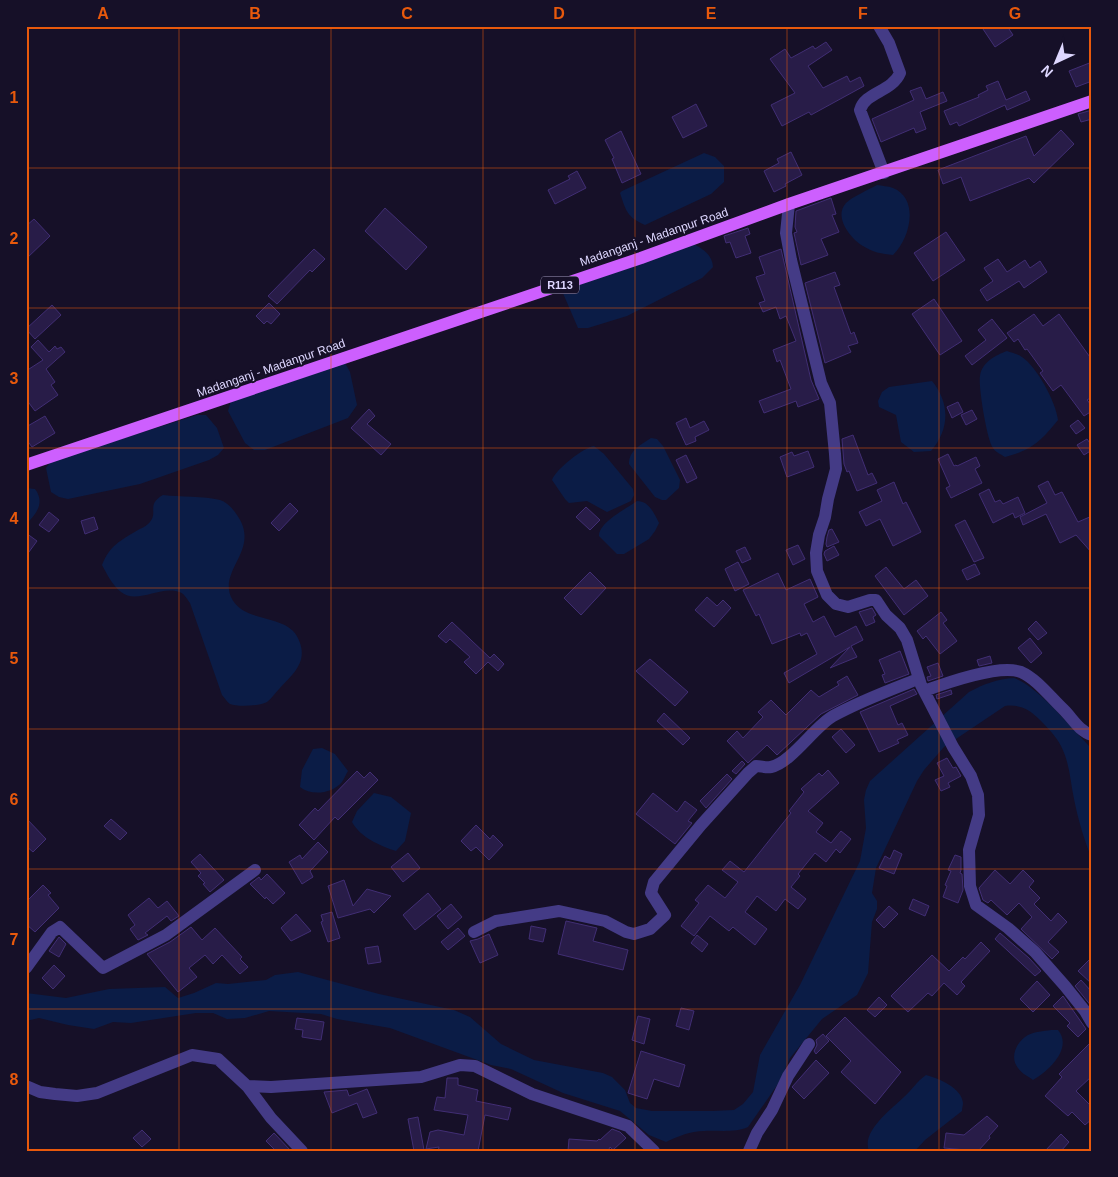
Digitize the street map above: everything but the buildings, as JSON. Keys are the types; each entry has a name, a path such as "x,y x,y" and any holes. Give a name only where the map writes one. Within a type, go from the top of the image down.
{"main road":[{"name":"Madanganj - Madanpur Road","path":"26,465 640,258 788,204 1092,101"}],"street":[{"path":"879,26 889,43 900,73 891,85 864,101 860,110 884,173"},
{"path":"788,204 786,233 791,260 821,383 830,403 836,461 836,469 825,517 819,535 816,554 818,571 827,595 836,604 848,607 876,600 886,615 900,628 908,640 918,679 953,747 971,776 978,796 979,815 969,850 970,886 976,905 1008,928 1034,952 1066,986 1085,1010 1092,1023"},
{"path":"924,691 997,671 1020,672 1032,679 1067,713 1081,730 1092,735"},
{"path":"474,932 496,921 560,911 605,921 634,934 650,929 665,915 651,892 654,882 701,825 748,773 756,766 769,767 776,765 831,717 866,700 918,679"},
{"path":"26,968 52,932 60,927 103,968 166,935 255,870"},
{"path":"749,1151 756,1133 772,1110 788,1076 809,1044"},
{"path":"26,1086 40,1092 77,1096 97,1093 192,1055 218,1059 247,1086 271,1118 302,1151"},
{"path":"247,1086 297,1087 421,1077 460,1065 475,1066 532,1094 628,1126 654,1151"}],"water":[{"path":"704,153 715,157 724,166 724,182 711,194 645,225 631,216 622,199 620,193 622,191"},
{"path":"877,185 893,188 901,193 907,201 909,210 908,230 899,248 893,255 870,250 858,243 845,227 841,215 846,203"},
{"path":"692,243 706,252 712,262 713,267 702,278 627,316 588,328 578,328 562,291"},
{"path":"1007,351 1022,357 1034,369 1050,395 1058,420 1035,444 1005,457 995,451 988,435 980,390 980,376 987,363 994,357"},
{"path":"345,363 350,372 357,405 348,418 265,450 254,450 245,443 228,411 231,401"},
{"path":"932,381 938,389 945,407 942,434 931,451 914,452 901,442 896,415 879,407 878,401 882,392 889,387"},
{"path":"197,415 206,415 217,428 224,448 218,455 209,460 140,484 68,499 59,497 51,492 46,468 51,461"},
{"path":"651,438 657,439 663,446 680,480 679,488 666,500 655,497 629,464 633,451"},
{"path":"594,446 604,454 633,489 634,495 631,501 607,512 587,501 569,503 552,480 570,460"},
{"path":"26,488 35,489 38,494 39,503 36,512 26,524"},
{"path":"163,495 223,501 237,515 243,527 244,538 242,549 230,577 231,597 237,606 246,612 287,626 295,633 302,650 302,657 297,668 267,702 243,706 233,705 222,695 190,603 185,596 179,592 172,591 141,596 127,595 115,586 102,565 108,553 116,544 148,524 153,516 155,502"},
{"path":"637,501 648,505 659,523 649,539 624,554 617,554 599,536 600,531 608,521"},
{"path":"1014,678 1034,690 1055,709 1092,749 1092,859 1079,822 1064,753 1054,735 1031,712 1024,708 1005,706 944,747 917,781 876,868 872,893 877,901 877,909 872,922 868,973 857,995 822,1019 790,1058 780,1081 748,1127 743,1129 694,1132 666,1142 649,1135 620,1111 563,1093 511,1069 491,1065 390,1028 337,1019 321,1014 269,1011 245,1018 227,1019 213,1013 196,1013 131,1023 113,1022 94,1029 39,1018 26,1021 26,993 66,998 109,989 165,987 178,998 216,983 228,984 266,980 275,975 298,972 379,994 454,1010 470,1017 501,1044 534,1060 603,1073 612,1077 625,1090 630,1103 636,1108 652,1111 734,1110 743,1104 753,1092 760,1055 800,985 860,861 866,828 864,800 870,781 969,692 991,682"},
{"path":"322,748 335,754 348,771 342,782 333,789 315,793 310,792 300,787 302,770 313,749"},
{"path":"374,793 391,797 411,813 405,841 396,851 377,844 360,832 352,822 357,811"},
{"path":"1058,1030 1062,1037 1061,1051 1052,1065 1033,1080 1021,1072 1015,1064 1014,1054 1018,1045 1028,1035"},
{"path":"926,1075 943,1081 954,1088 962,1098 962,1111 925,1140 915,1151 869,1151 869,1136 873,1128"}]}
